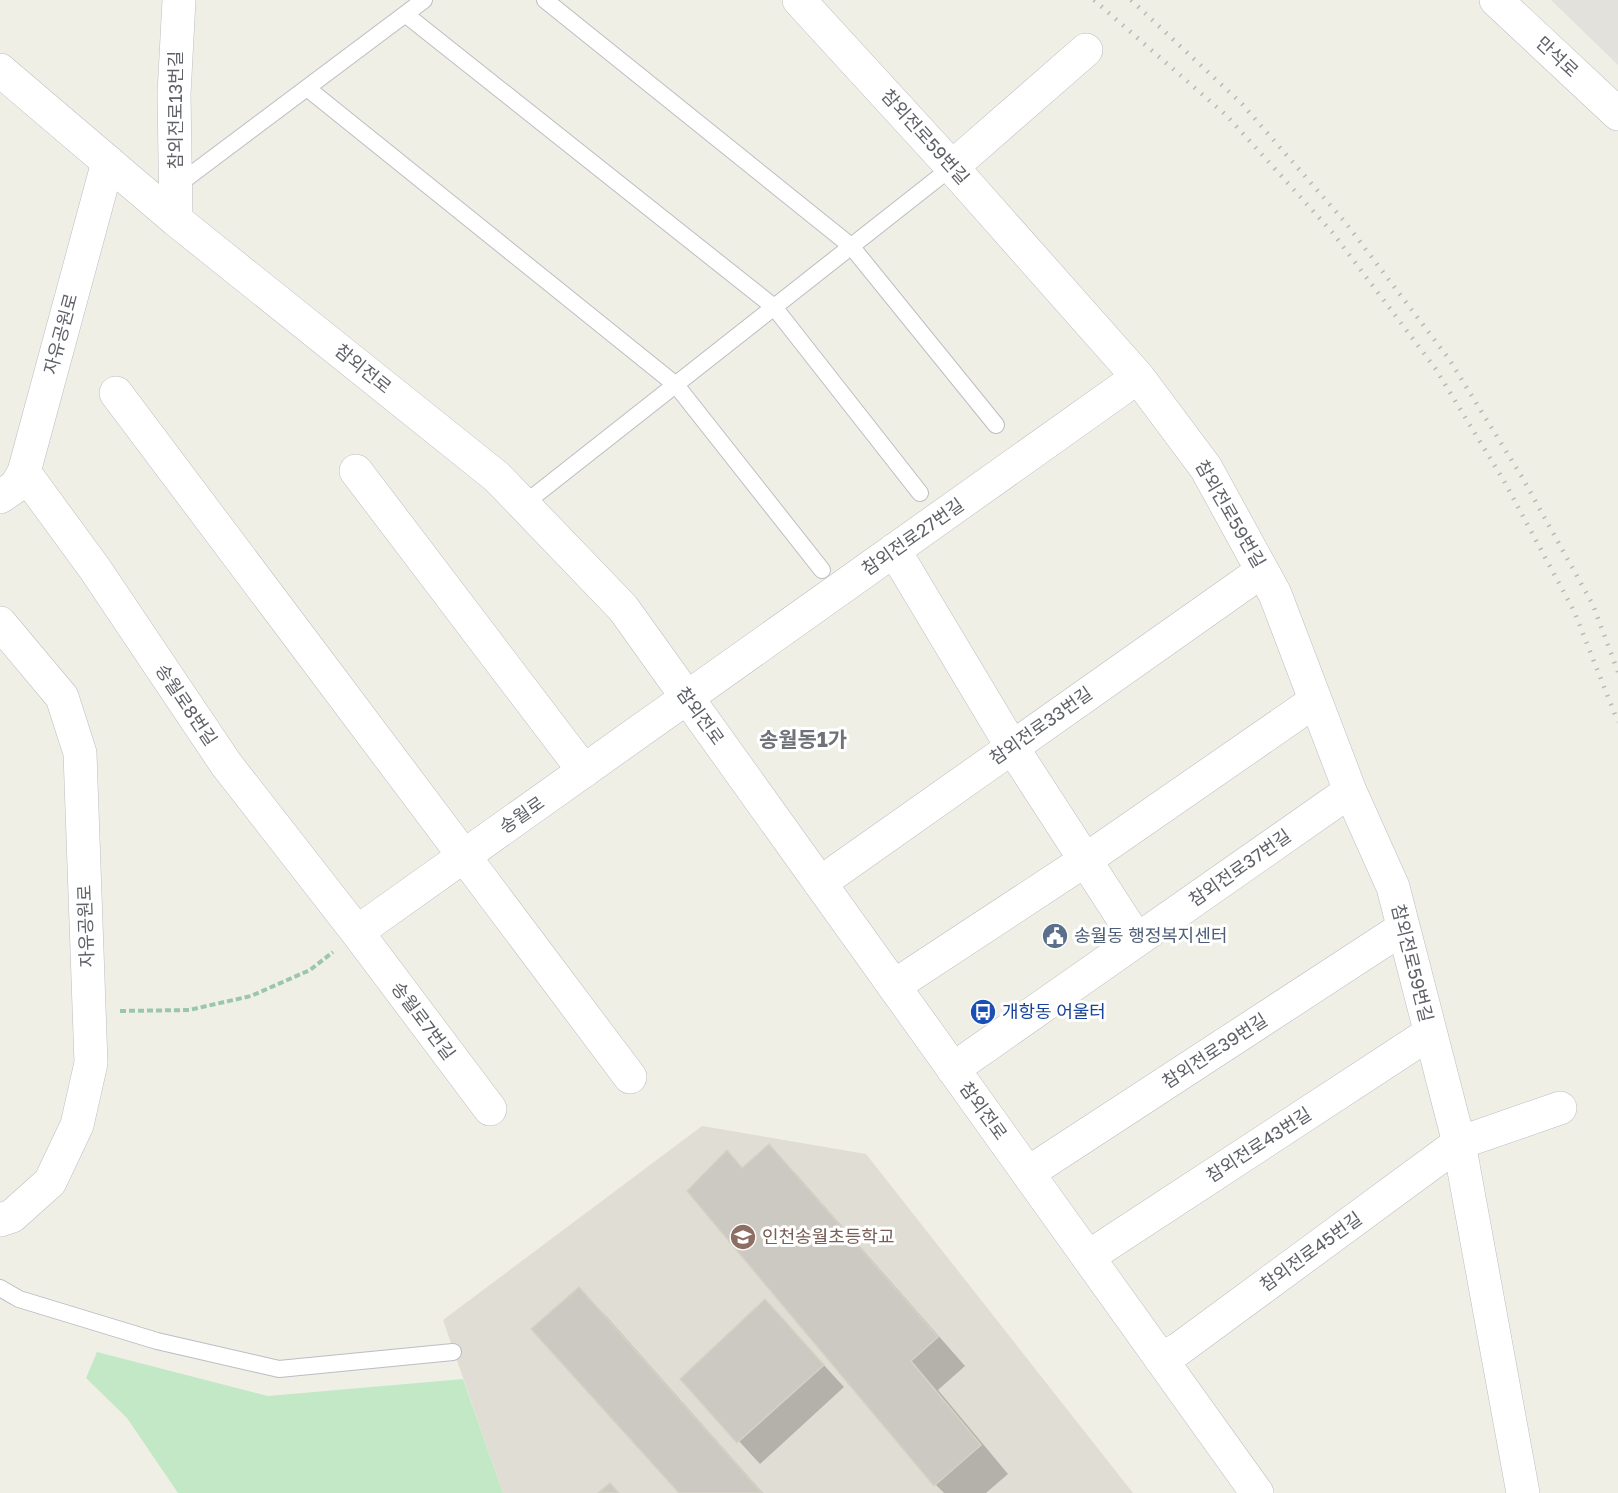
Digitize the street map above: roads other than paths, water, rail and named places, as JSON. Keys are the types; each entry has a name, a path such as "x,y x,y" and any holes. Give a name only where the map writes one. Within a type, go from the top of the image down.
{"street":[{"name":"참외전로13번길","path":"176,220 174,94 179,0"},
{"name":"참외전로59번길","path":"800,0 1138,377 1206,468 1275,594 1350,791 1393,886 1459,1143 1523,1493"},
{"name":"만석로","path":"1496,0 1618,114"},
{"path":"952,167 1086,50"},
{"name":"참외전로","path":"0,70 176,220 497,477 623,608 1257,1493"},
{"name":"자유공원로","path":"0,497 16,486 24,472 108,162"},
{"name":"참외전로27번길","path":"687,698 1138,377"},
{"path":"116,393 630,1077"},
{"path":"356,471 584,771"},
{"name":"송월로8번길","path":"24,472 94,569 225,764 357,932"},
{"path":"894,550 1012,747 1137,940"},
{"name":"참외전로33번길","path":"820,883 1262,571"},
{"name":"자유공원로","path":"0,623 62,697 80,753 91,1063 77,1125 50,1182 12,1216 0,1220"},
{"name":"송월로","path":"357,932 687,698"},
{"path":"894,986 1084,861 1316,700"},
{"name":"참외전로37번길","path":"953,1069 1350,791"},
{"name":"참외전로39번길","path":"1028,1173 1403,928"},
{"name":"송월로7번길","path":"357,932 490,1109"},
{"name":"참외전로43번길","path":"1088,1257 1430,1033"},
{"path":"1459,1143 1560,1108"},
{"name":"참외전로45번길","path":"1161,1359 1179,1349 1459,1143"}],"lane":[{"path":"176,186 424,0"},
{"path":"545,0 851,246 996,425"},
{"path":"405,14 774,307 920,494"},
{"path":"307,88 675,385 822,570"},
{"path":"524,504 952,167"},
{"path":"0,1288 19,1299 157,1341 279,1369 453,1352"}],"railway":[{"path":"1094,0 1227,116 1332,232 1435,368 1504,481 1574,611 1618,722"},
{"path":"1131,0 1242,104 1345,222 1449,359 1522,477 1593,605 1618,672"}],"place":[{"name":"송월동 행정복지센터","path":"1055,936"},
{"name":"개항동 어울터","path":"983,1012"},
{"name":"인천송월초등학교","path":"743,1237"}],"district":[{"name":"송월동1가","path":"803,740"}]}
